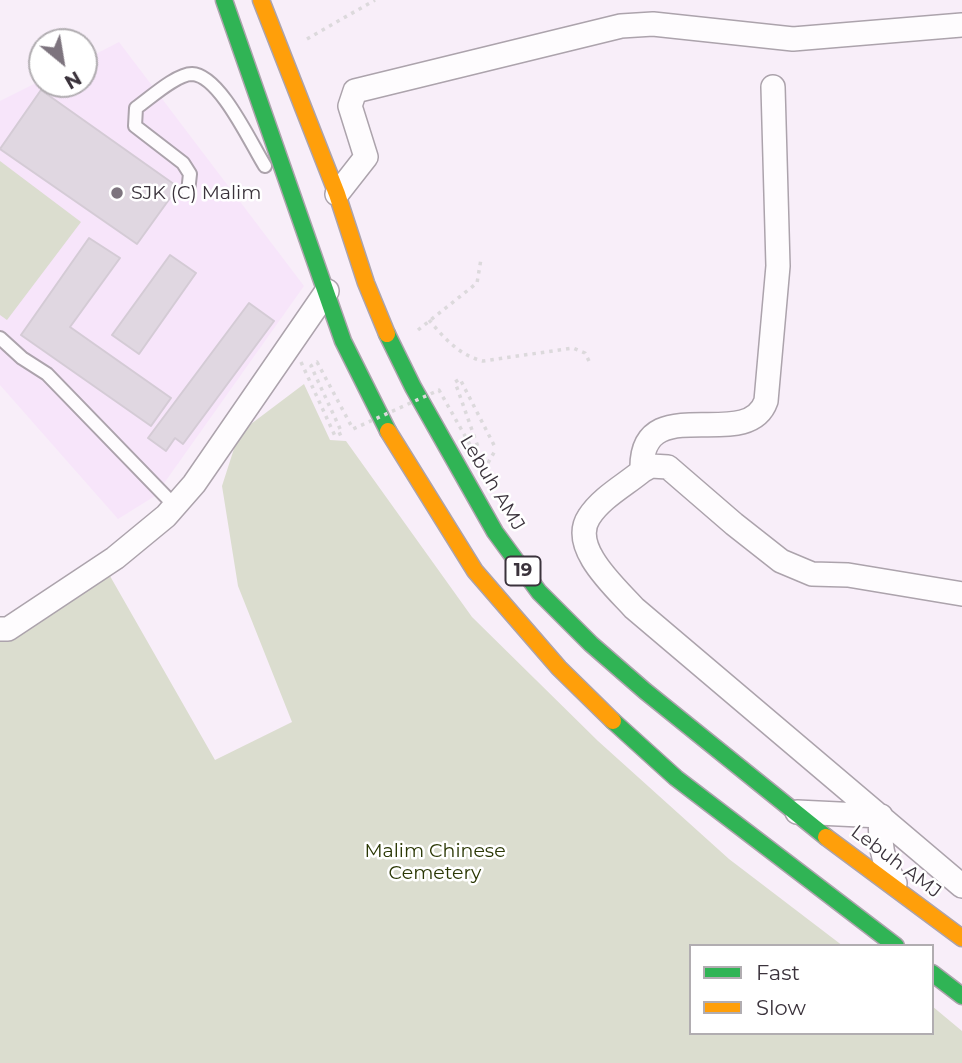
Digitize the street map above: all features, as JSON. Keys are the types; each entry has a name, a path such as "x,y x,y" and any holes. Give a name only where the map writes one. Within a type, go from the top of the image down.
{"highway":[{"name":"19","path":"224,0 343,341 400,453 475,571 521,626 602,711 676,778 893,944"},
{"name":"Lebuh AMJ","path":"261,0 337,194 366,283 392,345 419,399 495,532 539,592 567,622 622,671 793,811 962,938"},
{"path":"934,975 962,996"}],"street":[{"path":"337,194 366,157 350,106 355,91 621,26 653,23 793,39 962,25"},
{"path":"642,471 645,444 652,435 664,428 746,421 763,411 778,266 773,87"},
{"path":"0,629 8,629 115,558 146,534 175,506 194,484 327,290"},
{"path":"962,594 848,575 812,574 781,561 668,467 651,466 604,501 587,520 584,534 586,548 595,563 634,608 962,886"},
{"path":"793,811 881,816"},
{"path":"881,816 879,840 885,866 900,892"}],"lane":[{"path":"188,192 190,174 183,163 135,126 136,108 176,79 192,74 207,79 219,90 271,176 279,184 291,187 294,195"},
{"path":"0,338 22,358 47,374 175,506"}],"path":[{"path":"282,53 375,0"},
{"path":"392,345 477,283 481,260"},
{"path":"429,320 463,355 472,359 483,361 573,348 585,353 589,361"},
{"path":"301,362 335,436 342,433 311,366 317,362 353,429 439,390 473,450 478,447 455,382 460,379 496,449"}],"shaded area":[{"name":"SJK (C) Malim","path":"119,42 304,286 155,496 118,519 0,385 0,101 28,87 28,98 98,98 98,53"}],"green space":[{"path":"0,161 81,222 7,320 0,315"},
{"name":"Malim Chinese Cemetery","path":"304,384 330,440 346,441 472,617 598,741 729,859 840,944 689,944 689,1035 934,1035 934,1008 962,1031 962,1063 0,1063 0,631 106,569 215,760 292,722 238,586 222,486 239,433"}],"building":[{"path":"35,98 52,98 178,187 137,244 0,149"},
{"path":"89,238 120,258 70,327 171,398 151,426 21,335"},
{"path":"170,255 196,273 139,354 112,335"},
{"path":"249,303 274,321 183,444 175,438 166,451 148,438"}],"traffic: fast":[{"path":"224,0 343,341 388,431"},
{"path":"387,334 413,387 495,532 539,592 591,644 645,691 826,837"},
{"path":"613,721 676,778 893,944"},
{"path":"934,975 962,996"}],"traffic: slow":[{"path":"261,0 337,194 366,283 387,334"},
{"path":"388,431 475,571 559,668 613,721"},
{"path":"826,837 962,938"}],"place":[{"name":"SJK (C) Malim","path":"117,193"}]}
